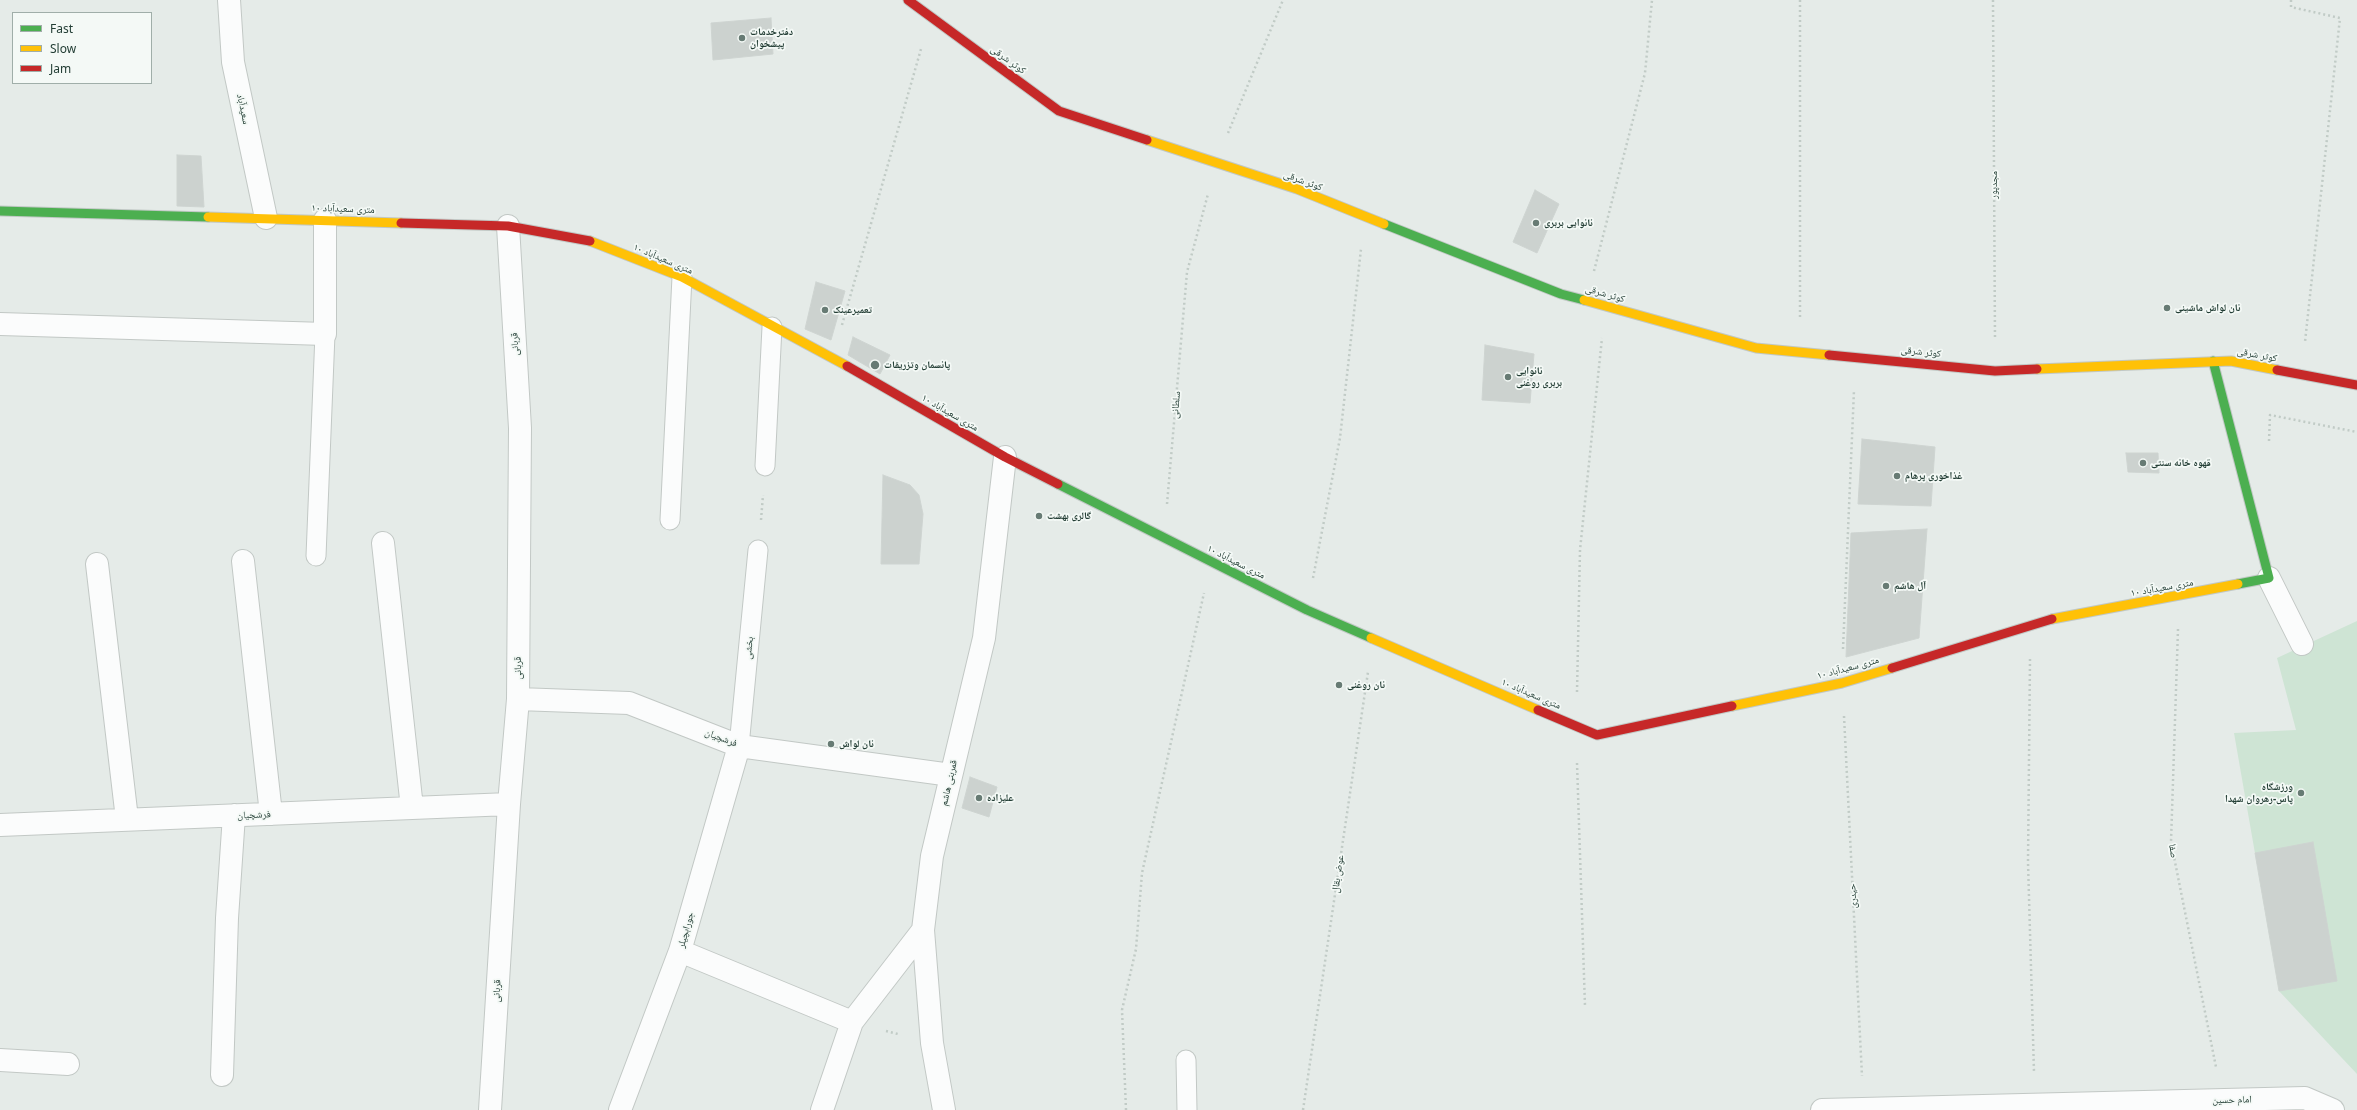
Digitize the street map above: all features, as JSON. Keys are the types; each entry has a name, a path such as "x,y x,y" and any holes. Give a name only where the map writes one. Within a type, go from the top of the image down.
{"street":[{"name":"سعیدآباد","path":"229,0 233,62 266,218"},
{"name":"کوثر شرقی","path":"908,0 1059,111 1297,190 1561,294 1756,348 1995,371 2231,361 2357,385"},
{"name":"۱۰ متری سعیدآباد","path":"0,211 508,226 591,241 682,277 772,327 832,358 1005,457 1164,539 1307,610 1597,735 1842,683 2051,619 2180,596 2269,578"},
{"path":"0,324 325,334 325,220"},
{"name":"قربانی","path":"490,1110 509,804 518,699 520,428 508,226"},
{"path":"2213,361 2269,578 2302,644"},
{"name":"قمربنی هاشم","path":"944,1110 932,1043 923,930 932,856 984,638 1005,457"},
{"path":"383,542 412,808"},
{"path":"243,561 271,814"},
{"path":"97,564 127,819"},
{"name":"فرشچیان","path":"518,699 630,703 739,746 951,775"},
{"name":"جورابچیلر","path":"620,1110 680,951 739,746"},
{"name":"فرشچیان","path":"0,825 509,804"},
{"path":"222,1075 227,918 234,816"},
{"path":"822,1110 852,1022 923,930"},
{"path":"680,951 852,1022"},
{"path":"0,1060 68,1064"},
{"name":"امام حسین","path":"1822,1110 2306,1098 2333,1110"}],"lane":[{"path":"670,520 682,277"},
{"path":"765,466 772,327"},
{"path":"316,556 325,334"},
{"name":"بخشی","path":"739,746 758,550"},
{"path":"1186,1060 1187,1110"}],"path":[{"path":"1587,300 1645,73 1652,0"},
{"path":"1800,0 1800,352"},
{"name":"مجدپور","path":"1992,0 1995,371"},
{"path":"2291,0 2292,7 2340,18 2301,374"},
{"path":"832,358 930,16"},
{"path":"1307,610 1340,438 1365,216"},
{"name":"سلطانی","path":"1164,539 1187,272"},
{"path":"1585,1006 1576,726 1580,550 1605,306"},
{"path":"1842,683 1855,357"},
{"path":"2269,445 2270,414 2357,432"},
{"path":"758,550 765,466"},
{"path":"1126,1110 1122,1010 1136,949 1142,873 1211,562"},
{"name":"صفا","path":"2180,596 2171,842 2223,1100"},
{"path":"2030,626 2028,862 2035,1105"},
{"name":"عوض بقال","path":"1303,1110 1373,638"},
{"name":"حیدری","path":"1842,683 1863,1109"},
{"path":"852,1022 932,1043"}],"green space":[{"name":"ورزشگاه پاس-رهروان شهدا","path":"2357,621 2357,1074 2279,991 2234,733 2296,730 2277,658"}],"building":[{"name":"دفترخدمات پیشخوان","path":"771,18 773,54 713,60 711,23"},
{"path":"177,155 201,156 204,207 177,206"},
{"name":"نانوایی بربری","path":"1535,190 1559,204 1537,253 1513,242"},
{"name":"تعمیرعینک","path":"816,282 845,291 831,340 805,329"},
{"name":"پانسمان وتزریقات","path":"853,337 890,355 880,374 848,355"},
{"name":"نانوایی بربری روغنی","path":"1485,345 1534,354 1530,403 1482,400"},
{"name":"غذاخوری پرهام","path":"1862,439 1935,447 1931,506 1858,504"},
{"name":"قهوه خانه سنتی","path":"2126,453 2158,453 2159,473 2128,472"},
{"path":"883,475 910,485 919,495 923,514 919,564 881,564"},
{"name":"آل هاشم","path":"1927,529 1919,638 1846,657 1851,533"},
{"name":"علیزاده","path":"970,777 997,787 989,817 962,808"},
{"path":"2313,842 2337,981 2279,991 2255,853"}],"traffic: fast":[{"path":"0,211 208,217"},
{"path":"1384,224 1561,294 1584,300"},
{"path":"2213,361 2269,578 2238,584"},
{"path":"1058,484 1307,610 1371,638"}],"traffic: slow":[{"path":"1147,140 1297,189 1384,224"},
{"path":"208,217 401,223"},
{"path":"590,241 682,277 847,366"},
{"path":"1584,300 1756,348 1829,355"},
{"path":"2037,369 2231,361 2277,370"},
{"path":"2052,619 2238,584"},
{"path":"1371,638 1538,710"},
{"path":"1732,706 1842,683 1892,668"}],"traffic: jam":[{"path":"908,0 1059,111 1147,140"},
{"path":"401,223 508,226 590,241"},
{"path":"1829,355 1995,371 2037,369"},
{"path":"847,366 1005,457 1058,484"},
{"path":"2277,370 2357,385"},
{"path":"1892,668 2052,619"},
{"path":"1538,710 1597,735 1732,706"}],"place":[{"name":"دفترخدمات پیشخوان","path":"742,38"},
{"name":"نانوایی بربری","path":"1536,223"},
{"name":"نان لواش ماشینی","path":"2167,308"},
{"name":"تعمیرعینک","path":"825,310"},
{"name":"پانسمان وتزریقات","path":"875,365"},
{"name":"نانوایی بربری روغنی","path":"1508,377"},
{"name":"قهوه خانه سنتی","path":"2143,463"},
{"name":"غذاخوری پرهام","path":"1897,476"},
{"name":"گالری بهشت","path":"1039,516"},
{"name":"آل هاشم","path":"1886,586"},
{"name":"نان روغنی","path":"1339,685"},
{"name":"نان لواش","path":"831,744"},
{"name":"ورزشگاه پاس-رهروان شهدا","path":"2301,793"},
{"name":"علیزاده","path":"979,798"}]}
